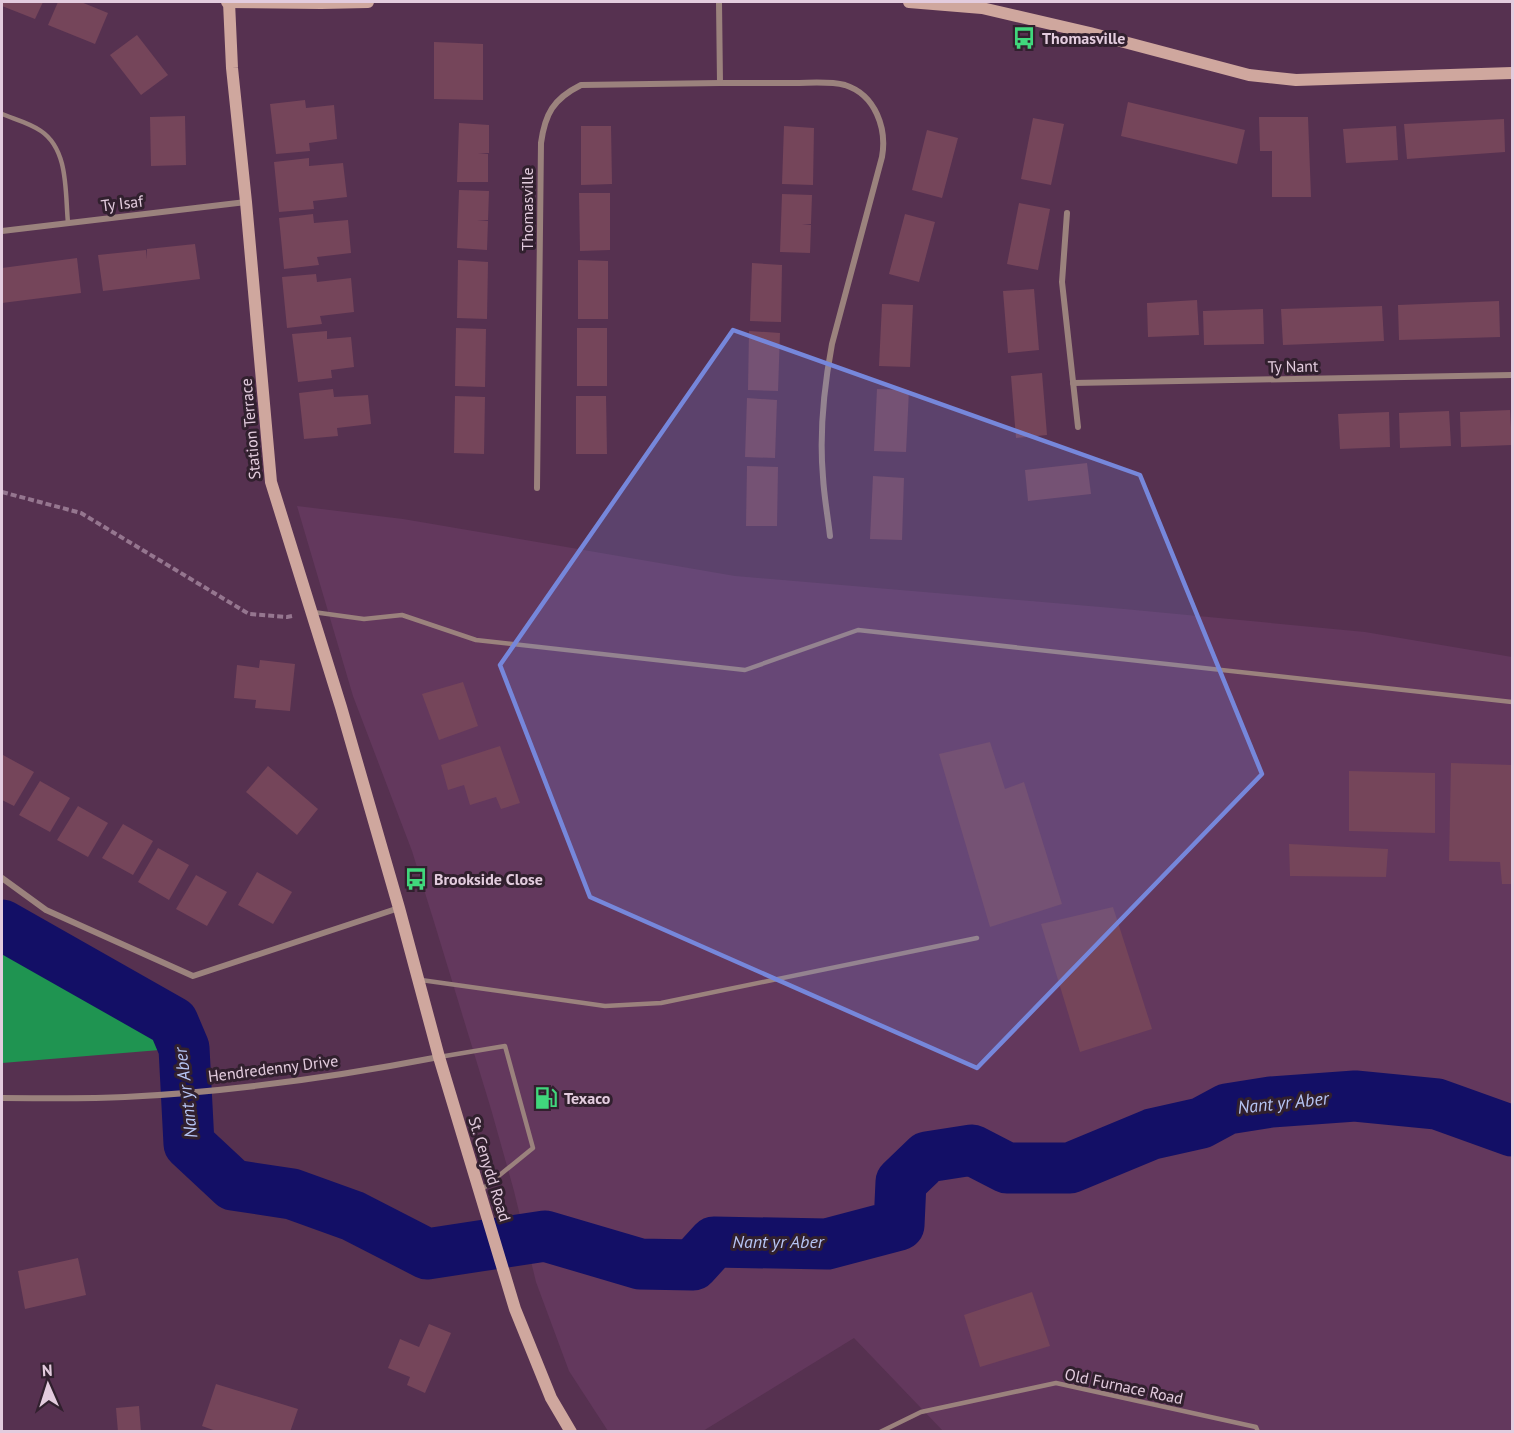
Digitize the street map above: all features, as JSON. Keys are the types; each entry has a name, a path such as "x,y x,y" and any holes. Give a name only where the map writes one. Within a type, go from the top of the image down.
{"main road":[{"path":"228,2 368,2"},
{"name":"Station Terrace","path":"228,2 232,68 271,482 341,707 399,908"},
{"path":"909,2 982,8 1249,75 1296,80 1512,73"},
{"name":"St. Cenydd Road","path":"399,908 439,1057 515,1309 551,1398 571,1431"}],"street":[{"path":"719,2 720,83"},
{"name":"Thomasville","path":"537,488 541,143 548,113 556,101 581,85 827,82 847,86 864,97 876,111 885,142 832,344 826,380 822,477 830,536"},
{"name":"Ty Isaf","path":"2,231 246,202"},
{"path":"1067,213 1062,282 1078,427"},
{"name":"Ty Nant","path":"1073,383 1512,375"},
{"path":"2,878 46,910 193,976 399,908"},
{"name":"Hendredenny Drive","path":"2,1098 125,1097 254,1086 326,1077 439,1057"}],"lane":[{"path":"2,114 41,131 52,144 62,161 69,222"},
{"path":"310,611 364,619 402,615 476,640 746,670 858,630 1512,702"},
{"path":"419,980 586,1004 630,1006 661,1003 977,938"},
{"path":"439,1057 505,1046 533,1148 479,1192"},
{"name":"Old Furnace Road","path":"880,1431 921,1412 1056,1383 1256,1427 1258,1431"}],"path":[{"path":"2,492 81,513 249,614 287,617 310,611"}],"highlighted area":[{"path":"733,330 1140,475 1262,774 977,1068 590,897 500,665"}],"shaded area":[{"path":"297,506 403,519 735,576 1365,632 1512,657 1512,1431 943,1431 854,1338 703,1431 608,1431 569,1371 536,1282 491,1109 435,925 412,851 353,696"}],"green space":[{"path":"2,925 173,1022 184,1048 2,1063"}],"building":[{"path":"2,2 43,2 35,19 2,6"},
{"path":"58,2 81,2 108,13 95,44 48,25"},
{"path":"137,35 168,75 141,95 110,55"},
{"path":"434,42 483,44 483,100 434,99"},
{"path":"305,100 306,108 334,105 337,139 309,143 310,151 276,154 270,104"},
{"path":"1128,102 1245,130 1237,164 1121,136"},
{"path":"185,116 186,165 151,166 150,117"},
{"path":"1259,117 1308,117 1311,197 1272,197 1272,151 1260,151"},
{"path":"1033,118 1064,124 1051,185 1021,179"},
{"path":"1504,119 1505,152 1407,159 1404,124"},
{"path":"459,123 489,125 489,153 478,153 488,154 488,182 457,182"},
{"path":"581,126 611,126 612,184 581,185"},
{"path":"784,126 814,128 813,185 782,184"},
{"path":"1396,126 1398,160 1346,163 1343,129"},
{"path":"927,130 958,138 942,198 912,190"},
{"path":"309,158 309,166 343,163 347,197 313,201 314,209 279,212 274,162"},
{"path":"459,190 489,191 488,220 477,221 488,221 487,250 457,248"},
{"path":"579,193 610,193 610,250 580,251"},
{"path":"782,194 812,195 811,224 802,224 811,225 810,253 780,252"},
{"path":"1019,203 1050,209 1038,270 1007,264"},
{"path":"313,214 314,223 348,220 351,253 317,257 319,265 284,269 279,218"},
{"path":"905,214 935,222 919,282 889,274"},
{"path":"195,244 200,279 103,291 98,255 146,250 147,259 147,249"},
{"path":"77,258 81,293 2,303 2,268"},
{"path":"458,260 488,262 487,319 457,318"},
{"path":"578,260 608,261 608,319 578,319"},
{"path":"752,263 782,265 781,322 750,321"},
{"path":"316,274 317,282 351,278 354,312 320,316 322,324 287,328 282,277"},
{"path":"1034,289 1039,350 1008,353 1003,291"},
{"path":"1197,300 1199,335 1148,337 1147,303"},
{"path":"1499,301 1500,337 1399,340 1398,305"},
{"path":"882,304 913,305 910,367 879,366"},
{"path":"1382,306 1384,341 1283,345 1281,309"},
{"path":"1263,309 1264,344 1204,345 1203,311"},
{"path":"456,328 486,329 485,387 455,386"},
{"path":"577,328 607,328 607,386 577,386"},
{"path":"327,331 327,339 351,337 354,367 331,370 332,378 298,382 292,334"},
{"path":"749,331 780,333 778,391 748,390"},
{"path":"1042,373 1047,435 1016,438 1011,376"},
{"path":"333,389 334,397 368,395 371,424 337,428 338,436 304,439 299,393"},
{"path":"877,389 909,390 906,452 874,451"},
{"path":"455,396 485,397 484,454 454,453"},
{"path":"576,396 606,396 607,454 576,454"},
{"path":"747,398 777,400 775,458 745,457"},
{"path":"1510,410 1512,445 1461,447 1460,412"},
{"path":"1449,411 1451,446 1400,448 1399,413"},
{"path":"1389,412 1390,447 1340,449 1338,414"},
{"path":"1087,463 1091,494 1028,501 1025,470"},
{"path":"747,466 778,467 777,526 746,526"},
{"path":"873,476 904,478 902,540 870,539"},
{"path":"260,660 295,664 290,711 255,708 256,700 234,698 237,665 259,668"},
{"path":"463,682 478,726 439,740 422,694"},
{"path":"990,742 1005,789 1024,782 1062,904 990,927 939,754"},
{"path":"500,746 520,803 501,809 496,797 470,805 464,785 448,790 441,765"},
{"path":"3,755 34,772 14,806 2,800"},
{"path":"1451,763 1512,765 1512,884 1502,884 1500,862 1449,861"},
{"path":"268,766 318,809 297,835 246,792"},
{"path":"1349,771 1435,773 1435,833 1349,831"},
{"path":"40,781 70,798 50,832 19,815"},
{"path":"78,806 108,823 88,857 57,840"},
{"path":"123,824 153,841 133,875 102,858"},
{"path":"1289,844 1388,849 1386,877 1290,876"},
{"path":"158,848 189,865 169,900 138,882"},
{"path":"257,872 292,892 273,924 238,905"},
{"path":"196,875 227,892 207,926 176,909"},
{"path":"1113,907 1152,1029 1080,1052 1041,924"},
{"path":"78,1258 86,1295 25,1309 18,1271"},
{"path":"1032,1292 1050,1346 980,1367 964,1315"},
{"path":"429,1324 451,1333 425,1393 407,1385 410,1377 388,1368 400,1339 419,1347"},
{"path":"216,1384 298,1409 290,1432 219,1432 202,1426"},
{"path":"139,1406 141,1432 118,1432 116,1408"}],"waterway":[{"name":"Nant yr Aber","path":"2,925 173,1022 184,1048 189,1144 233,1185 292,1194 353,1216 427,1254 545,1236 640,1264 693,1265 714,1242 827,1244 899,1225 901,1182 927,1157 972,1150 1007,1168 1070,1168 1152,1134 1201,1123 1227,1109 1271,1102 1355,1096 1437,1104 1512,1131"}],"place":[{"name":"Thomasville","path":"1024,38"},
{"name":"Brookside Close","path":"416,879"},
{"name":"Texaco","path":"546,1098"}]}
